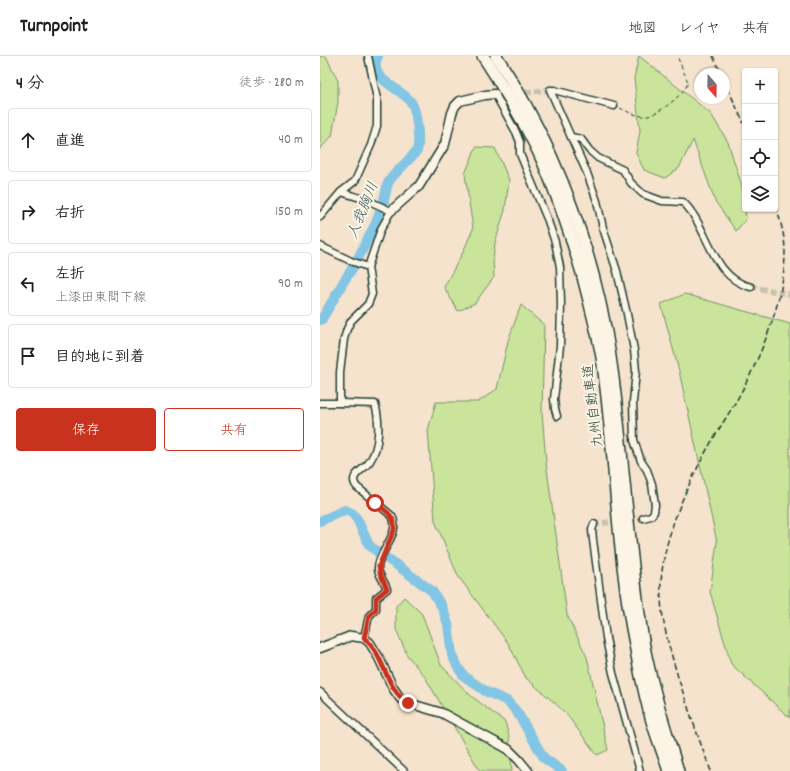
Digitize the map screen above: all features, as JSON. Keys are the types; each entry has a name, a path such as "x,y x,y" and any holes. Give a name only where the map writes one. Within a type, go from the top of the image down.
{"highway":[{"name":"九州自動車道","path":"483,56 516,109 539,154 557,196 572,240 590,302 601,356 609,412 624,571 634,643 650,714 669,771"},
{"name":"九州自動車道","path":"496,56 529,110 550,152 567,193 582,238 599,300 610,354 644,642 660,712 678,771"}],"main road":[{"path":"390,211 419,186 445,144 455,106 460,101 495,94"},
{"path":"320,648 351,636 364,638 370,643 379,658 392,688 400,698 408,703 442,713 508,749 528,771"}],"street":[{"path":"320,217 341,192 355,181 371,145 377,126 376,99 368,56"},
{"path":"614,106 550,90 587,173 597,201 603,228 618,278 634,350 636,371 633,402 634,440 641,461 647,470 652,484 655,505 654,512 651,516 643,518"},
{"path":"495,94 520,142 520,154 548,221 555,242 560,267 560,332 554,399 557,416"},
{"path":"571,137 581,139 589,150 598,158 624,170 631,182 643,194 662,201 683,202 696,217 717,261 722,268 737,282 751,287"},
{"path":"340,402 340,372 344,339 351,321 368,304 372,294 368,267 371,255 390,211 367,200 341,192"},
{"path":"320,246 351,261 368,267"},
{"path":"320,403 340,402 375,404 378,414 376,448 371,461 356,474 354,480 357,487 392,516 394,530 379,566 380,573 387,589 376,598 376,609 369,616 364,638"},
{"path":"594,524 592,530 593,540 606,638 615,680 640,771"},
{"path":"320,692 404,771"}],"path":[{"path":"614,106 631,114 648,116 659,112 682,94 687,87 688,82 676,56"}],"green space":[{"path":"320,56 326,56 338,81 338,102 332,136 320,149"},
{"path":"639,56 694,100 694,104 699,104 711,114 728,142 742,187 742,212 745,212 746,219 736,231 715,201 693,140 679,168 665,178 644,170 636,153 640,131 634,78"},
{"path":"476,147 495,148 509,180 505,210 495,243 493,259 494,277 475,303 458,311 444,287 463,252 473,229 465,174"},
{"path":"685,294 790,324 790,718 731,664 710,592 717,542 679,371 661,304"},
{"path":"521,305 544,325 542,412 546,462 567,615 587,657 608,750 597,755 567,715 526,678 508,643 458,576 435,521 428,430 436,402 478,402 497,389 508,341"},
{"path":"404,597 422,614 441,665 470,695 505,722 509,736 512,771 480,771 425,677 407,655 396,629 396,606"}],"waterway":[{"name":"人我胸川","path":"320,320 355,264 376,223 383,204 388,183 417,151 417,126 413,106 406,97 380,77 376,64 378,56"},
{"name":"人我胸川","path":"320,521 345,510 352,513 357,519 369,545 432,591 442,607 448,624 452,655 464,676 485,691 507,701 517,712 544,758 562,771"}],"tunnel":[{"path":"517,93 550,90"},
{"path":"751,287 790,294"},
{"path":"594,524 643,518"}],"railway":[{"path":"713,56 718,68"},
{"path":"730,93 742,119"},
{"path":"711,771 671,654 663,618 661,582 670,534 681,503 707,449 754,367 775,313 780,293 785,256 784,238 778,212"}],"route":[{"path":"375,503 392,516 394,530 378,569 387,589 376,598 376,609 369,616 364,638 370,643 379,658 392,688 400,698 408,703"}]}
